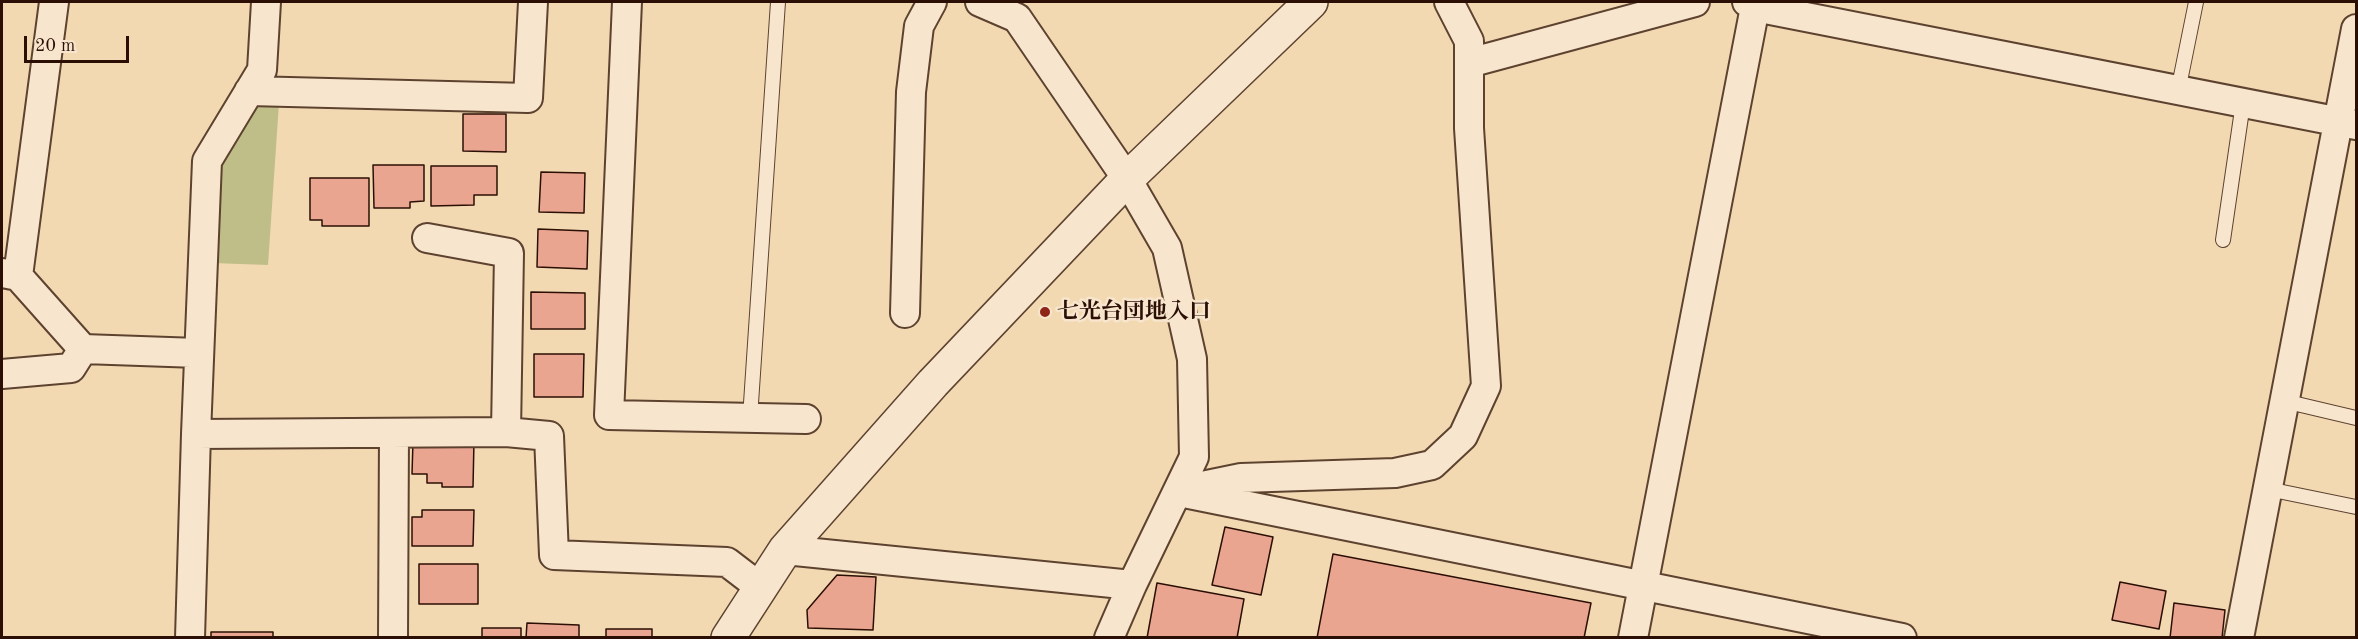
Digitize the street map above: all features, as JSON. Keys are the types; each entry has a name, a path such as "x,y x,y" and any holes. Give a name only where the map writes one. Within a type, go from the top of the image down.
{"street":[{"path":"54,2 10,275 83,349 198,353"},
{"path":"190,638 198,353 207,161 262,70 266,2"},
{"path":"249,91 528,98 533,2"},
{"path":"627,2 609,415 806,419"},
{"path":"905,313 910,92 919,26 932,2"},
{"path":"980,2 1017,18 1127,179 1167,248 1192,359 1194,457 1109,638"},
{"path":"728,638 785,550 933,383 1127,179 1311,2"},
{"path":"1178,491 1241,478 1395,473 1432,465 1463,436 1486,386 1469,128 1469,41 1449,2"},
{"path":"1469,63 1695,2"},
{"path":"1633,638 1755,3 2178,91 2347,123"},
{"path":"2239,638 2284,401 2347,123 2356,29"},
{"path":"428,238 509,253 506,432"},
{"path":"2,374 71,368 83,349"},
{"path":"196,434 506,432 549,436 554,555 727,562 761,588"},
{"path":"393,638 394,433"},
{"path":"1178,491 1902,638"},
{"path":"785,550 1132,585"}],"lane":[{"path":"750,418 778,2"},
{"path":"2178,91 2196,2"},
{"path":"2223,240 2244,103"},
{"path":"2284,401 2356,418"},
{"path":"2268,489 2356,507"}],"shaded area":[{"path":"254,100 279,103 268,265 212,263 215,164"}],"building":[{"path":"463,114 506,114 506,152 463,151"},
{"path":"373,165 424,165 424,201 410,202 410,208 374,208"},
{"path":"431,166 497,166 497,195 474,195 474,205 431,206"},
{"path":"541,172 585,173 584,213 539,212"},
{"path":"310,178 369,178 369,226 322,226 322,220 310,220"},
{"path":"538,229 588,231 587,269 537,267"},
{"path":"531,292 585,293 585,329 531,329"},
{"path":"534,354 584,354 583,397 534,397"},
{"path":"413,441 474,441 473,487 442,487 442,483 427,483 427,474 412,474"},
{"path":"422,510 474,510 473,546 412,546 412,517 422,517"},
{"path":"1225,527 1273,537 1261,595 1212,585"},
{"path":"1333,554 1591,603 1584,638 1317,638"},
{"path":"419,564 478,564 478,604 419,604"},
{"path":"837,575 876,577 873,630 808,628 807,610"},
{"path":"2120,582 2166,591 2159,629 2112,620"},
{"path":"1157,583 1244,599 1237,638 1147,638"},
{"path":"2174,603 2225,610 2222,638 2170,638"},
{"path":"527,623 579,625 579,638 526,638"},
{"path":"482,628 521,628 521,638 482,638"},
{"path":"606,629 652,629 652,638 606,638"},
{"path":"211,632 273,632 273,638 211,638"}],"place":[{"name":"七光台団地入口","path":"1045,312"}]}
